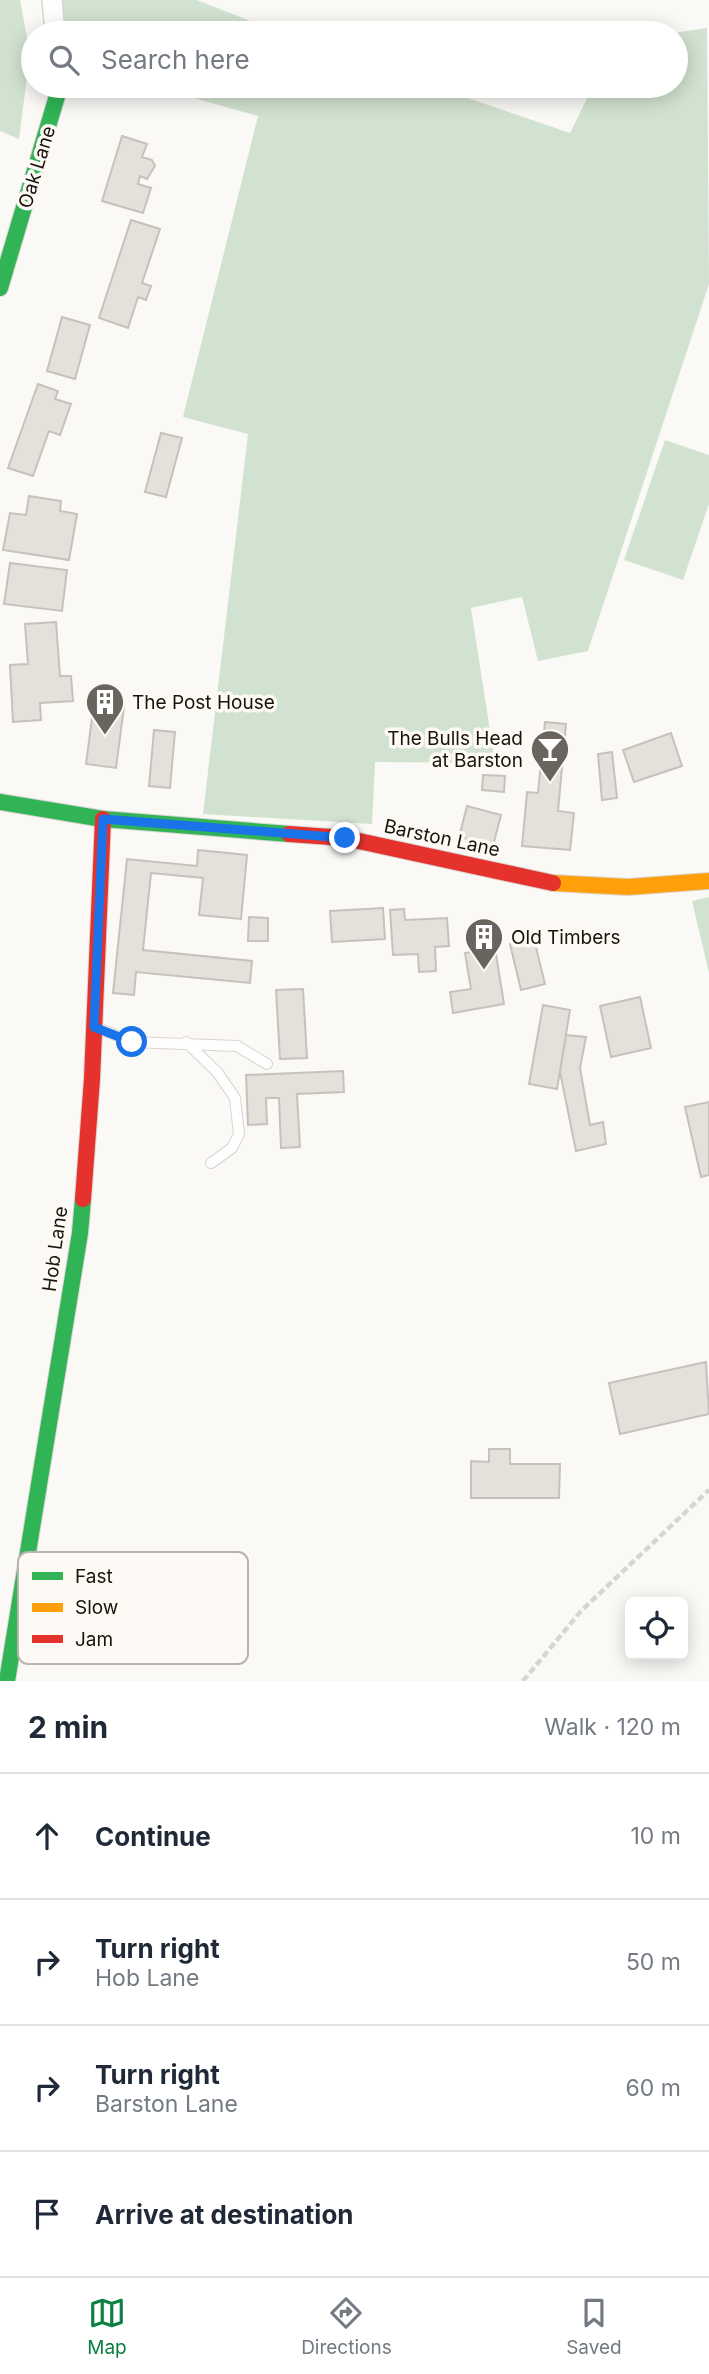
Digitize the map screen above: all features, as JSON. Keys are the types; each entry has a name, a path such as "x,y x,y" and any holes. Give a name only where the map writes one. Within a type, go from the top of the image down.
{"street":[{"path":"52,0 54,21"},
{"name":"Oak Lane","path":"0,288 56,98"},
{"name":"Barston Lane","path":"0,802 103,819 345,838 561,885 628,887 709,881"},
{"name":"Hob Lane","path":"28,1552 80,1233 94,1027 103,819"},
{"name":"Hob Lane","path":"7,1681 18,1613"}],"lane":[{"path":"94,1027 132,1042 237,1046 267,1064"},
{"path":"186,1042 217,1072 235,1098 239,1134 232,1148 211,1163"}],"path":[{"path":"523,1681 581,1611 709,1490"}],"green space":[{"path":"0,0 20,0 24,21 21,21 21,98 24,98 19,139 0,131"},
{"path":"61,0 197,0 250,21 64,21"},
{"path":"707,28 709,284 588,651 538,661 522,597 471,608 495,763 375,762 372,824 203,814 248,434 183,417 258,116 194,98 468,98 570,133 587,98 688,98 688,31"},
{"path":"665,440 709,455 709,504 683,580 624,560"},
{"path":"709,897 709,973 692,901"}],"building":[{"path":"122,136 147,144 142,157 152,160 155,166 147,179 140,176 138,184 151,188 143,213 102,201"},
{"path":"131,220 160,229 142,283 151,286 146,300 138,297 128,328 99,318"},
{"path":"62,317 90,325 75,379 47,371"},
{"path":"38,384 58,391 55,399 71,404 60,435 49,431 33,476 8,468"},
{"path":"161,433 182,438 166,497 145,492"},
{"path":"29,496 61,501 60,511 77,514 69,560 3,550 10,513 26,515"},
{"path":"10,563 67,570 62,611 4,604"},
{"path":"56,622 60,676 71,676 73,701 40,703 41,720 13,722 10,665 28,664 25,624"},
{"name":"The Post House","path":"94,703 124,707 116,768 86,764"},
{"name":"The Bulls Head at Barston","path":"545,722 566,724 558,811 574,813 570,850 522,846 527,792 538,793"},
{"path":"154,730 175,732 170,788 149,786"},
{"path":"671,733 682,766 634,782 623,750"},
{"path":"612,752 617,798 602,800 598,754"},
{"path":"483,775 505,776 504,792 482,790"},
{"path":"467,806 501,815 493,846 459,837"},
{"path":"198,850 247,855 241,919 199,915 203,878 151,873 143,950 252,961 250,983 136,972 134,995 113,993 127,859 197,866"},
{"path":"383,908 385,939 332,942 330,911"},
{"path":"404,909 405,920 447,918 449,946 435,947 436,971 419,972 418,954 393,955 390,910"},
{"path":"249,917 268,918 268,941 248,941"},
{"path":"534,939 545,984 521,990 510,944"},
{"name":"Old Timbers","path":"495,948 504,1004 453,1013 450,992 471,989 465,953"},
{"path":"303,989 307,1058 280,1059 276,990"},
{"path":"640,997 651,1048 611,1057 600,1006"},
{"path":"543,1005 570,1010 557,1089 529,1084"},
{"path":"566,1035 586,1037 580,1068 590,1125 603,1122 606,1144 576,1151 560,1072"},
{"path":"343,1071 344,1092 297,1094 300,1147 281,1148 279,1098 266,1098 267,1124 248,1125 246,1075"},
{"path":"709,1102 709,1175 701,1177 685,1107"},
{"path":"706,1362 709,1414 620,1434 609,1383"},
{"path":"489,1449 510,1449 510,1464 560,1464 559,1498 471,1498 471,1461 489,1462"}],"traffic: fast":[{"path":"0,288 56,98"},
{"path":"0,802 103,819 289,834"},
{"path":"28,1552 80,1233 83,1199"},
{"path":"7,1681 18,1613"}],"traffic: slow":[{"path":"553,883 628,887 709,881"}],"traffic: jam":[{"path":"83,1199 92,1079 103,819"},
{"path":"289,834 345,838 553,883"}],"place":[{"name":"The Post House","path":"105,736"},
{"name":"The Bulls Head at Barston","path":"550,783"},
{"name":"Old Timbers","path":"484,971"}],"route":[{"path":"132,1042 94,1027 103,819 345,838"}]}
